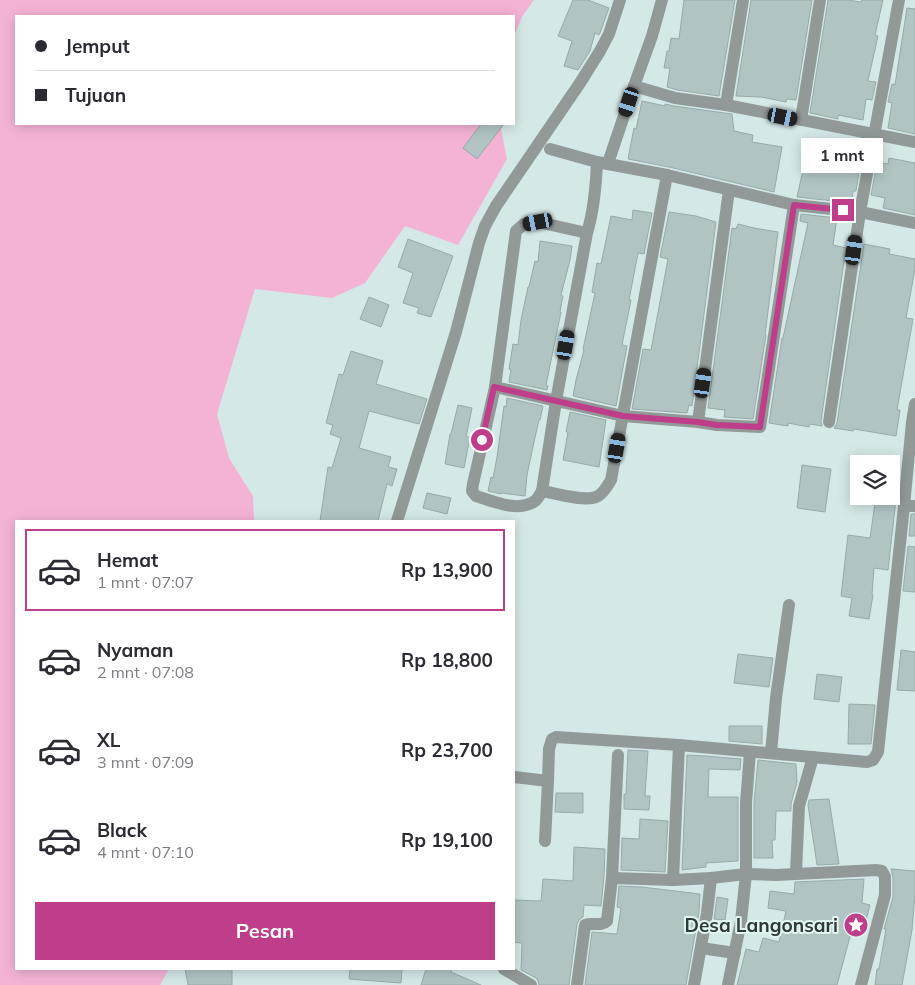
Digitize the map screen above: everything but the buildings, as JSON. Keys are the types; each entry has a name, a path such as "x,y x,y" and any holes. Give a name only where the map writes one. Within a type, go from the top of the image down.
{"street":[{"path":"397,520 456,332 478,243 485,226 496,206 600,52 609,34 620,0"},
{"path":"587,233 538,222 524,224 516,232 494,387 472,491 476,496 512,506 525,505 536,500 542,491 556,401 587,233 603,163 634,86 652,36 662,0"},
{"path":"726,105 743,0"},
{"path":"801,120 820,0"},
{"path":"829,422 860,212 899,0"},
{"path":"634,86 675,98 726,105 915,142"},
{"path":"550,150 794,205 860,212 915,223"},
{"path":"542,491 590,498 598,496 606,489 611,480 667,175"},
{"path":"698,422 729,190"},
{"path":"494,387 623,416 760,427 794,205"},
{"path":"545,841 549,748 552,739 556,737 678,745 867,762 873,760 878,752 910,506 912,422 915,404"},
{"path":"770,754 789,605"},
{"path":"673,880 678,745"},
{"path":"728,985 741,921 746,874 746,803 750,752"},
{"path":"576,985 585,925 600,925 607,921 612,878 618,755"},
{"path":"796,873 799,806 813,757"},
{"path":"515,777 548,781"},
{"path":"612,878 673,880 746,874 776,875 882,871 885,877 885,895 861,985"},
{"path":"694,985 707,913 710,878"},
{"path":"701,948 735,953"},
{"path":"506,970 531,985"}],"shaded area":[{"path":"0,0 534,0 522,17 515,34 515,15 15,15 15,125 500,125 507,159 458,245 405,226 365,283 332,298 255,289 217,414 229,458 253,496 254,520 15,520 15,970 168,970 160,985 0,985"}],"place":[{"name":"Desa Langonsari","path":"856,925"}],"route":[{"path":"482,440 494,387 623,416 760,427 794,205 843,210"}]}
